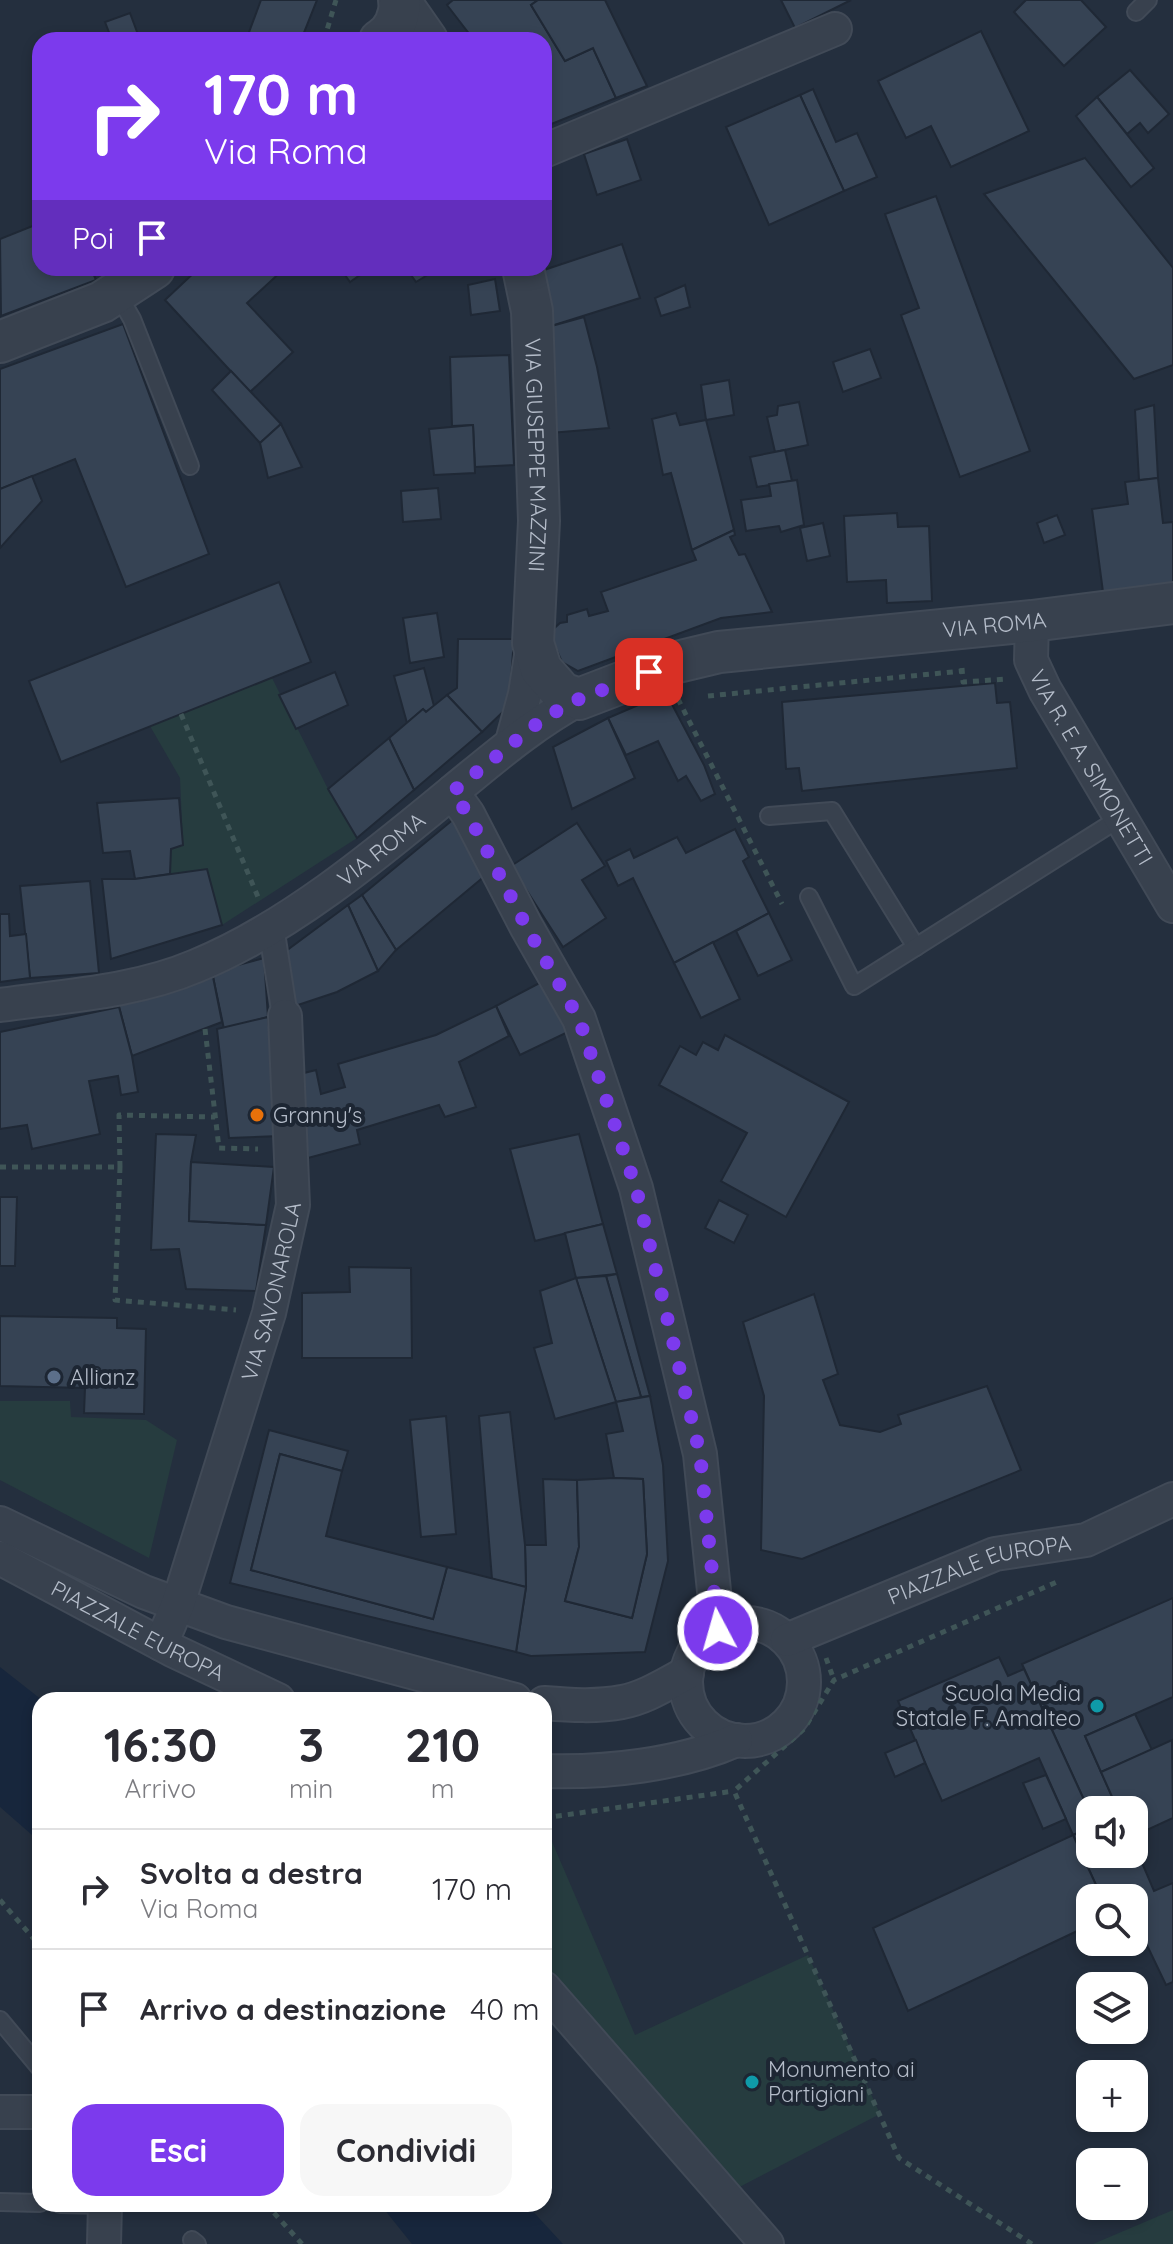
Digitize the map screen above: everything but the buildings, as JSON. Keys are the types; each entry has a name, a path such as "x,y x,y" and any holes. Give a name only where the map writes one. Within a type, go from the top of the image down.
{"street":[{"path":"390,32 395,24 399,1"},
{"path":"399,1 421,32"},
{"path":"552,148 835,29"},
{"path":"0,342 102,302 142,276"},
{"name":"VIA GIUSEPPE MAZZINI","path":"512,742 525,694 533,643 539,521 532,311 525,276"},
{"name":"VIA ROMA","path":"0,1005 143,984 197,966 271,927 365,862 544,718 579,699 676,681 719,652 1032,621 1173,603"},
{"name":"VIA R. E A. SIMONETTI","path":"1032,621 1031,660 1050,701 1173,906"},
{"name":"VIA GIUSEPPE MAZZINI","path":"533,643 541,669 552,683 562,693 579,699"},
{"path":"452,792 468,814 579,1019 636,1188 700,1454 718,1630"},
{"name":"VIA SAVONAROLA","path":"173,1650 178,1604 269,1313 293,1205 285,1016 271,927"},
{"name":"PIAZZALE EUROPA","path":"787,1640 995,1554 1086,1540 1173,1499"},
{"path":"0,1523 144,1592 208,1616 486,1692"},
{"name":"PIAZZALE EUROPA","path":"0,1558 173,1650 261,1692"},
{"path":"173,1650 208,1616"},
{"path":"754,1623 772,1629 787,1640 797,1654 803,1672 803,1691 798,1708 787,1723 772,1734 755,1740 736,1740 719,1735 698,1717 686,1692 692,1655 702,1640 736,1624 754,1623"},
{"path":"552,1704 621,1703 650,1693 687,1673"},
{"path":"552,1771 578,1772 698,1755 736,1740"},
{"path":"552,1997 767,2244"},
{"path":"0,2112 32,2112"},
{"path":"104,2244 105,2212"}],"lane":[{"path":"117,293 132,319 190,466"},
{"path":"769,816 832,811 916,947"},
{"path":"809,897 854,986 1120,818"},
{"path":"0,2020 32,2058"},
{"path":"0,2202 32,2203"}],"path":[{"path":"326,32 336,0"},
{"path":"789,917 676,681 962,671"},
{"path":"181,714 271,927"},
{"path":"205,1029 219,1148 292,1150"},
{"path":"215,1117 119,1115 115,1300 269,1313"},
{"path":"0,1167 120,1167"},
{"path":"552,1817 734,1791 804,1729 834,1680 1060,1580"},
{"path":"734,1791 899,2158 1032,2244"},
{"path":"0,1900 32,1937"},
{"path":"273,2212 302,2244"}],"green space":[{"path":"272,678 328,789 357,838 222,925 207,870 170,874 171,849 183,845 180,778 150,726"},
{"path":"0,1401 70,1401 71,1417 146,1420 177,1440 149,1558 0,1480"},
{"path":"552,1842 635,2035 808,1955 880,2114 724,2195 552,1989"},
{"path":"1173,2210 1173,2244 1093,2244"}],"water":[{"path":"0,1667 32,1692 32,1835 0,1807"},
{"path":"386,2212 533,2212 563,2244 412,2244"}],"place":[{"name":"Granny's","path":"257,1115"},
{"name":"Allianz","path":"54,1377"},
{"name":"Scuola Media Statale F. Amalteo","path":"1097,1706"},
{"name":"Monumento ai Partigiani","path":"752,2082"}],"route":[{"path":"649,672 579,699 544,718 452,792 468,814 579,1019 636,1188 700,1454 718,1630"}]}
